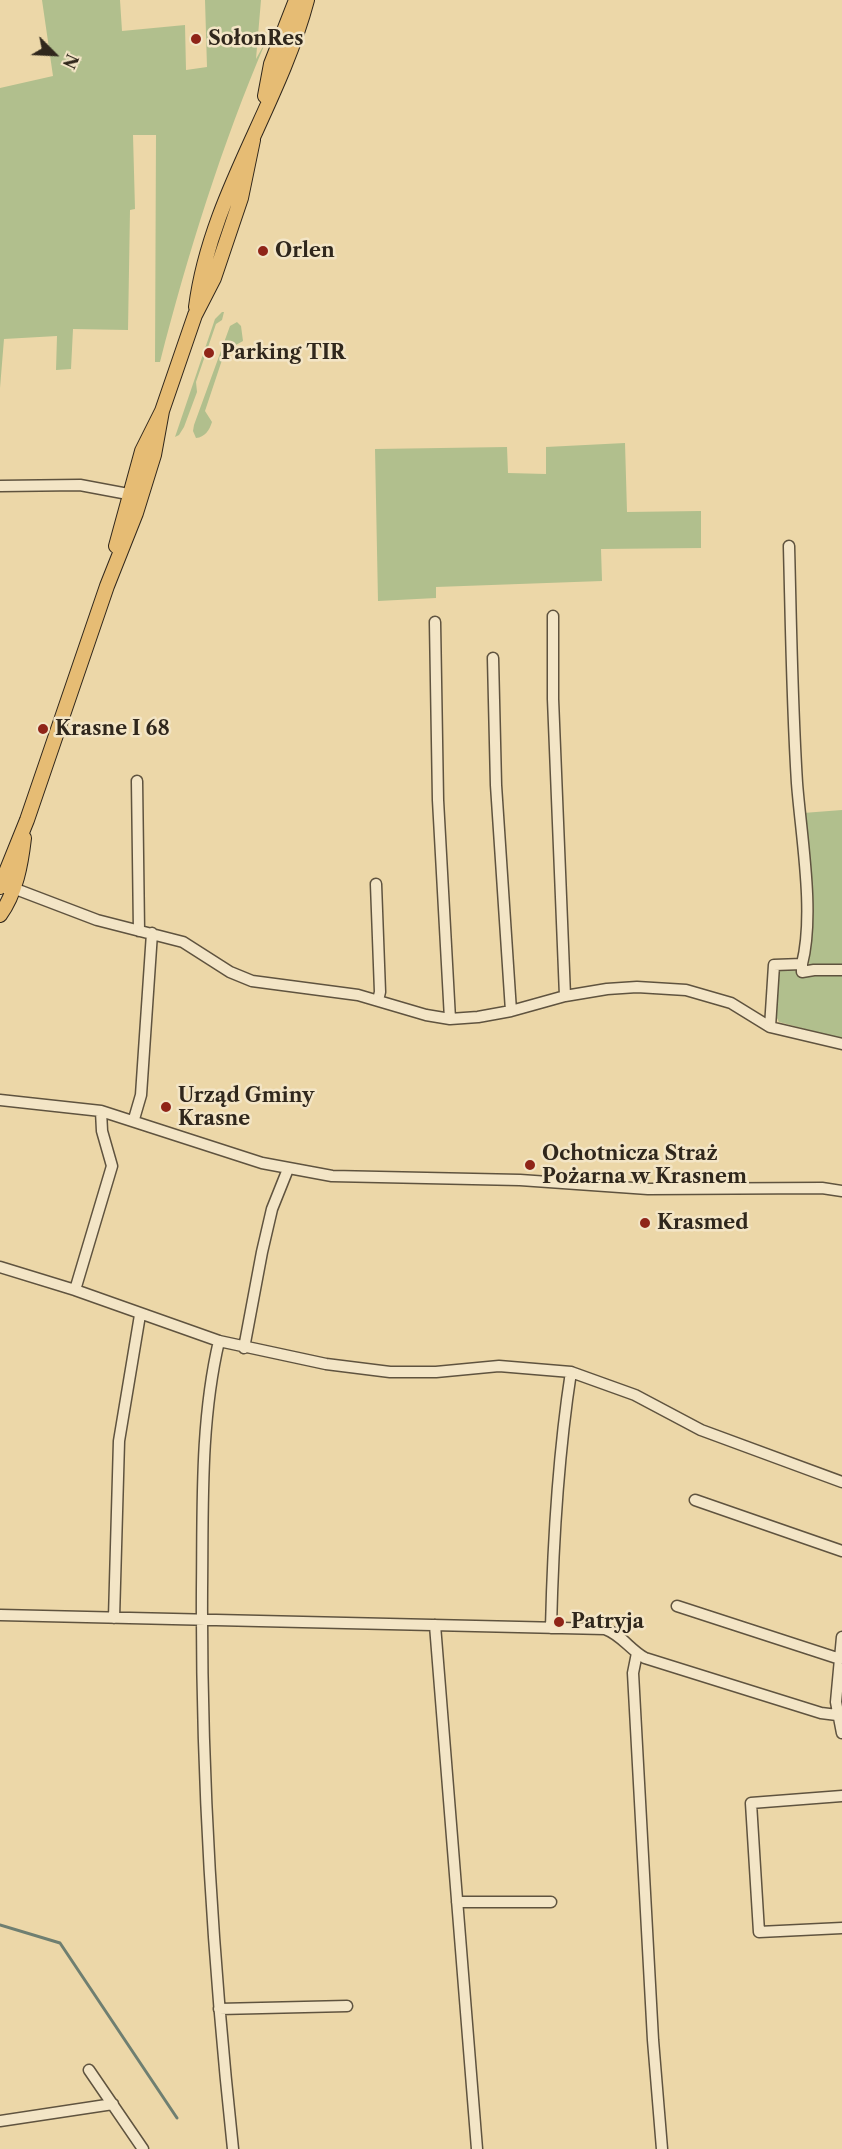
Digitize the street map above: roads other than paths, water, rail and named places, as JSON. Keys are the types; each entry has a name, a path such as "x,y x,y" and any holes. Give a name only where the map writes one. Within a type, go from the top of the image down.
{"main road":[{"path":"262,116 272,64 296,0"},
{"path":"107,586 128,494 142,451 162,411 195,315 214,278 234,218 253,140 285,68 307,0"},
{"path":"0,915 8,864 27,820 107,586 138,506 154,455 162,411"},
{"path":"4,889 21,864 27,820"}],"street":[{"path":"0,486 80,485 128,494"},
{"path":"789,546 794,728 806,900 806,944 802,972 842,970"},
{"path":"553,616 553,699 565,996"},
{"path":"435,622 438,800 450,1019"},
{"path":"493,658 496,785 510,1011"},
{"path":"137,781 139,931"},
{"path":"376,884 380,992 378,1000"},
{"path":"4,889 80,915 183,942 230,972 252,981 358,995 450,1019 510,1011 565,996 637,987 686,990 731,1003 770,1027 842,1044"},
{"path":"134,1119 141,1095 152,933"},
{"path":"770,1027 774,965 802,964"},
{"path":"0,1100 101,1111 134,1119 239,1155 288,1168 332,1176 378,1179 520,1180 648,1189 822,1188 842,1191"},
{"path":"75,1290 112,1167 102,1131 101,1111"},
{"path":"244,1348 265,1241 273,1209 288,1168"},
{"path":"0,1267 75,1290 140,1315 219,1341 326,1364 390,1372 499,1366 571,1371 635,1395 701,1430 842,1482"},
{"path":"114,1618 119,1441 140,1315"},
{"path":"219,1341 203,1454 202,1620 205,1798 219,2010 233,2149"},
{"path":"551,1628 553,1547 563,1425 571,1371"},
{"path":"695,1500 842,1551"},
{"path":"677,1606 840,1659"},
{"path":"0,1615 605,1629 623,1638 637,1653 821,1713 837,1715"},
{"path":"435,1625 477,2149"},
{"path":"842,1637 837,1715 842,1733"},
{"path":"637,1653 633,1672 653,2040 662,2149"},
{"path":"842,1796 751,1803 759,1932 842,1928"},
{"path":"457,1902 551,1902"},
{"path":"219,2010 347,2006"},
{"path":"89,2070 143,2149"},
{"path":"0,2121 113,2104"}],"waterway":[{"path":"0,1925 60,1943 177,2118"}],"place":[{"name":"SołonRes","path":"196,39"},
{"name":"Orlen","path":"263,251"},
{"name":"Parking TIR","path":"209,353"},
{"name":"Krasne I 68","path":"43,729"},
{"name":"Urząd Gminy Krasne","path":"166,1107"},
{"name":"Ochotnicza Straż Pożarna w Krasnem","path":"530,1165"},
{"name":"Krasmed","path":"645,1223"},
{"name":"Patryja","path":"559,1622"}]}
